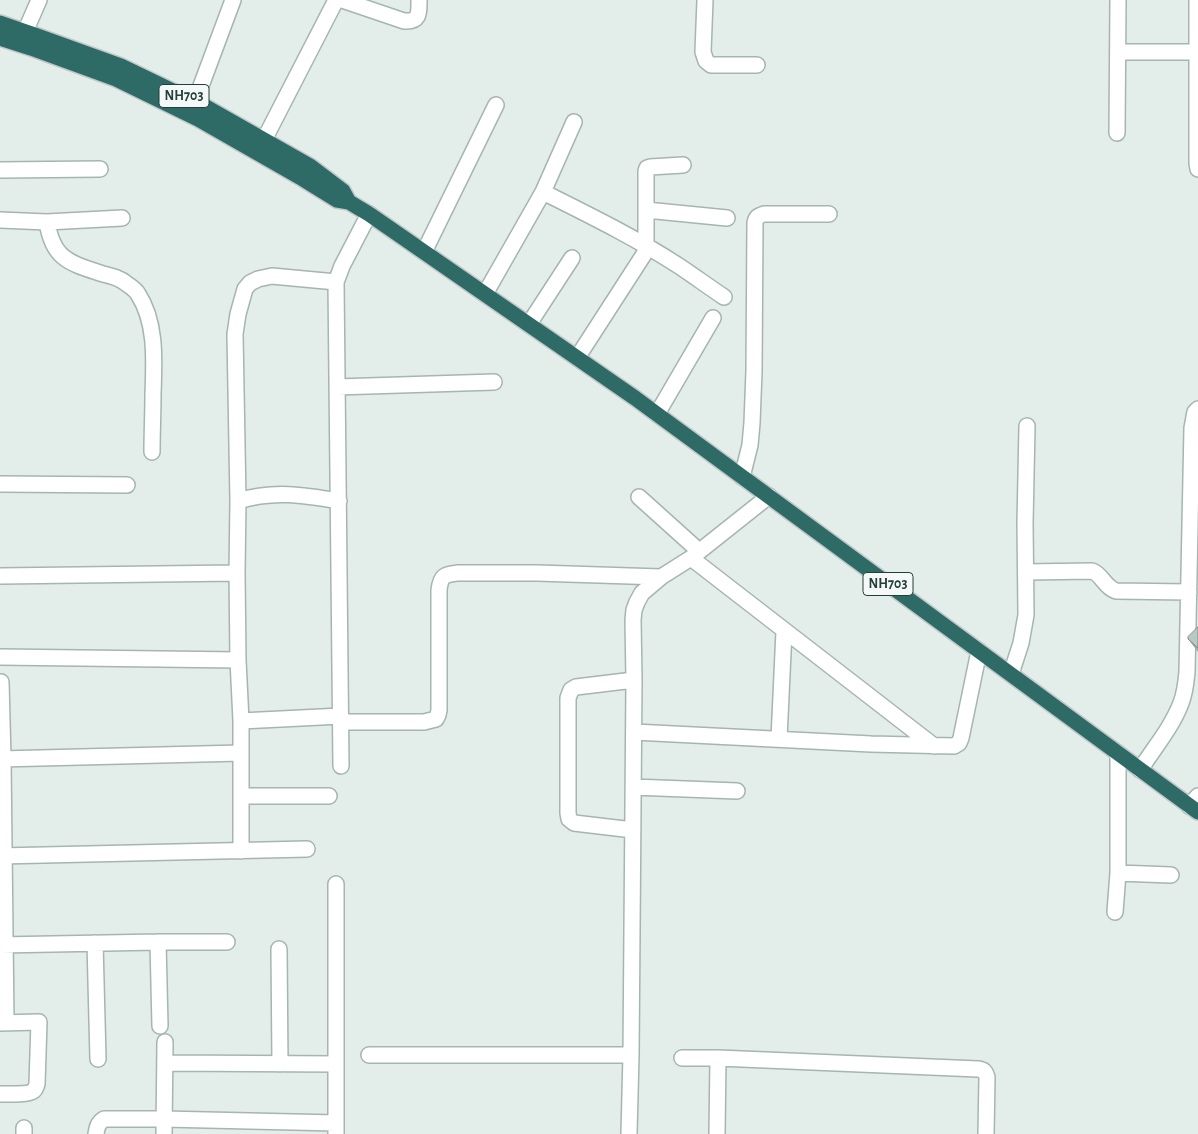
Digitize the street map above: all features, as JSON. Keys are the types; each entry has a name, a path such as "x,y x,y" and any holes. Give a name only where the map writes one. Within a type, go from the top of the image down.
{"highway":[{"name":"NH703","path":"0,23 121,66 195,102 310,166 342,191 349,202"},
{"name":"NH703","path":"0,38 116,79 198,119 303,178 337,200 349,202 369,214 657,414 1140,770 1195,804"}],"street":[{"path":"25,32 39,0"},
{"path":"195,102 233,0"},
{"path":"264,140 336,0"},
{"path":"342,0 404,22 411,22 415,20 420,11 419,0"},
{"path":"705,0 704,58 711,65 757,65"},
{"path":"1117,133 1118,0"},
{"path":"1197,0 1198,169"},
{"path":"1118,52 1197,52"},
{"path":"424,252 496,105"},
{"path":"485,294 543,192 574,122"},
{"path":"577,358 647,248 645,176 647,168 683,165"},
{"path":"0,170 100,169"},
{"path":"543,192 600,220 678,266 724,297"},
{"path":"646,210 727,218"},
{"path":"341,766 336,282 342,266 369,214"},
{"path":"742,477 750,445 752,423 756,218 764,214 829,214"},
{"path":"0,220 47,222 122,218"},
{"path":"47,222 49,236 59,254 67,261 76,265 120,279 138,293 147,311 152,336 154,363 152,452"},
{"path":"529,324 572,258"},
{"path":"241,851 241,720 238,660 235,334 238,314 245,289 250,283 258,279 272,276 336,282"},
{"path":"657,414 713,318"},
{"path":"337,387 494,382"},
{"path":"1140,770 1174,717 1184,691 1187,672 1189,592 1194,554 1192,428 1195,412 1198,409"},
{"path":"1011,674 1021,643 1026,615 1027,426"},
{"path":"0,484 127,485"},
{"path":"238,501 252,496 268,494 290,494 339,501"},
{"path":"629,1134 634,787 634,610 642,593 661,577 695,555 769,496"},
{"path":"639,497 695,555 784,631 934,746"},
{"path":"1026,572 1092,571 1098,573 1107,586 1116,591 1189,592"},
{"path":"0,576 237,573"},
{"path":"241,720 341,719 424,722 436,719 439,710 439,590 442,577 446,575 458,573 537,573 661,577"},
{"path":"779,739 784,631"},
{"path":"634,732 954,746 962,738 979,651"},
{"path":"0,657 238,660"},
{"path":"633,830 574,824 569,819 568,698 571,690 576,687 634,680"},
{"path":"0,1094 33,1092 37,1084 39,1022 3,1023 1,682"},
{"path":"2,759 241,753"},
{"path":"1114,912 1118,873 1118,753"},
{"path":"634,787 737,791"},
{"path":"241,796 329,796"},
{"path":"2,857 307,849"},
{"path":"1118,873 1171,875"},
{"path":"96,1134 100,1122 104,1119 164,1126 336,1129 336,884"},
{"path":"158,942 160,1026"},
{"path":"2,945 227,942"},
{"path":"95,943 98,1059"},
{"path":"279,949 280,1064"},
{"path":"164,1126 165,1042"},
{"path":"369,1056 631,1055"},
{"path":"682,1058 983,1070 986,1072 987,1082 986,1134"},
{"path":"717,1134 718,1058"},
{"path":"165,1063 336,1064"}],"building":[{"path":"1198,627 1198,648 1188,637"}]}
